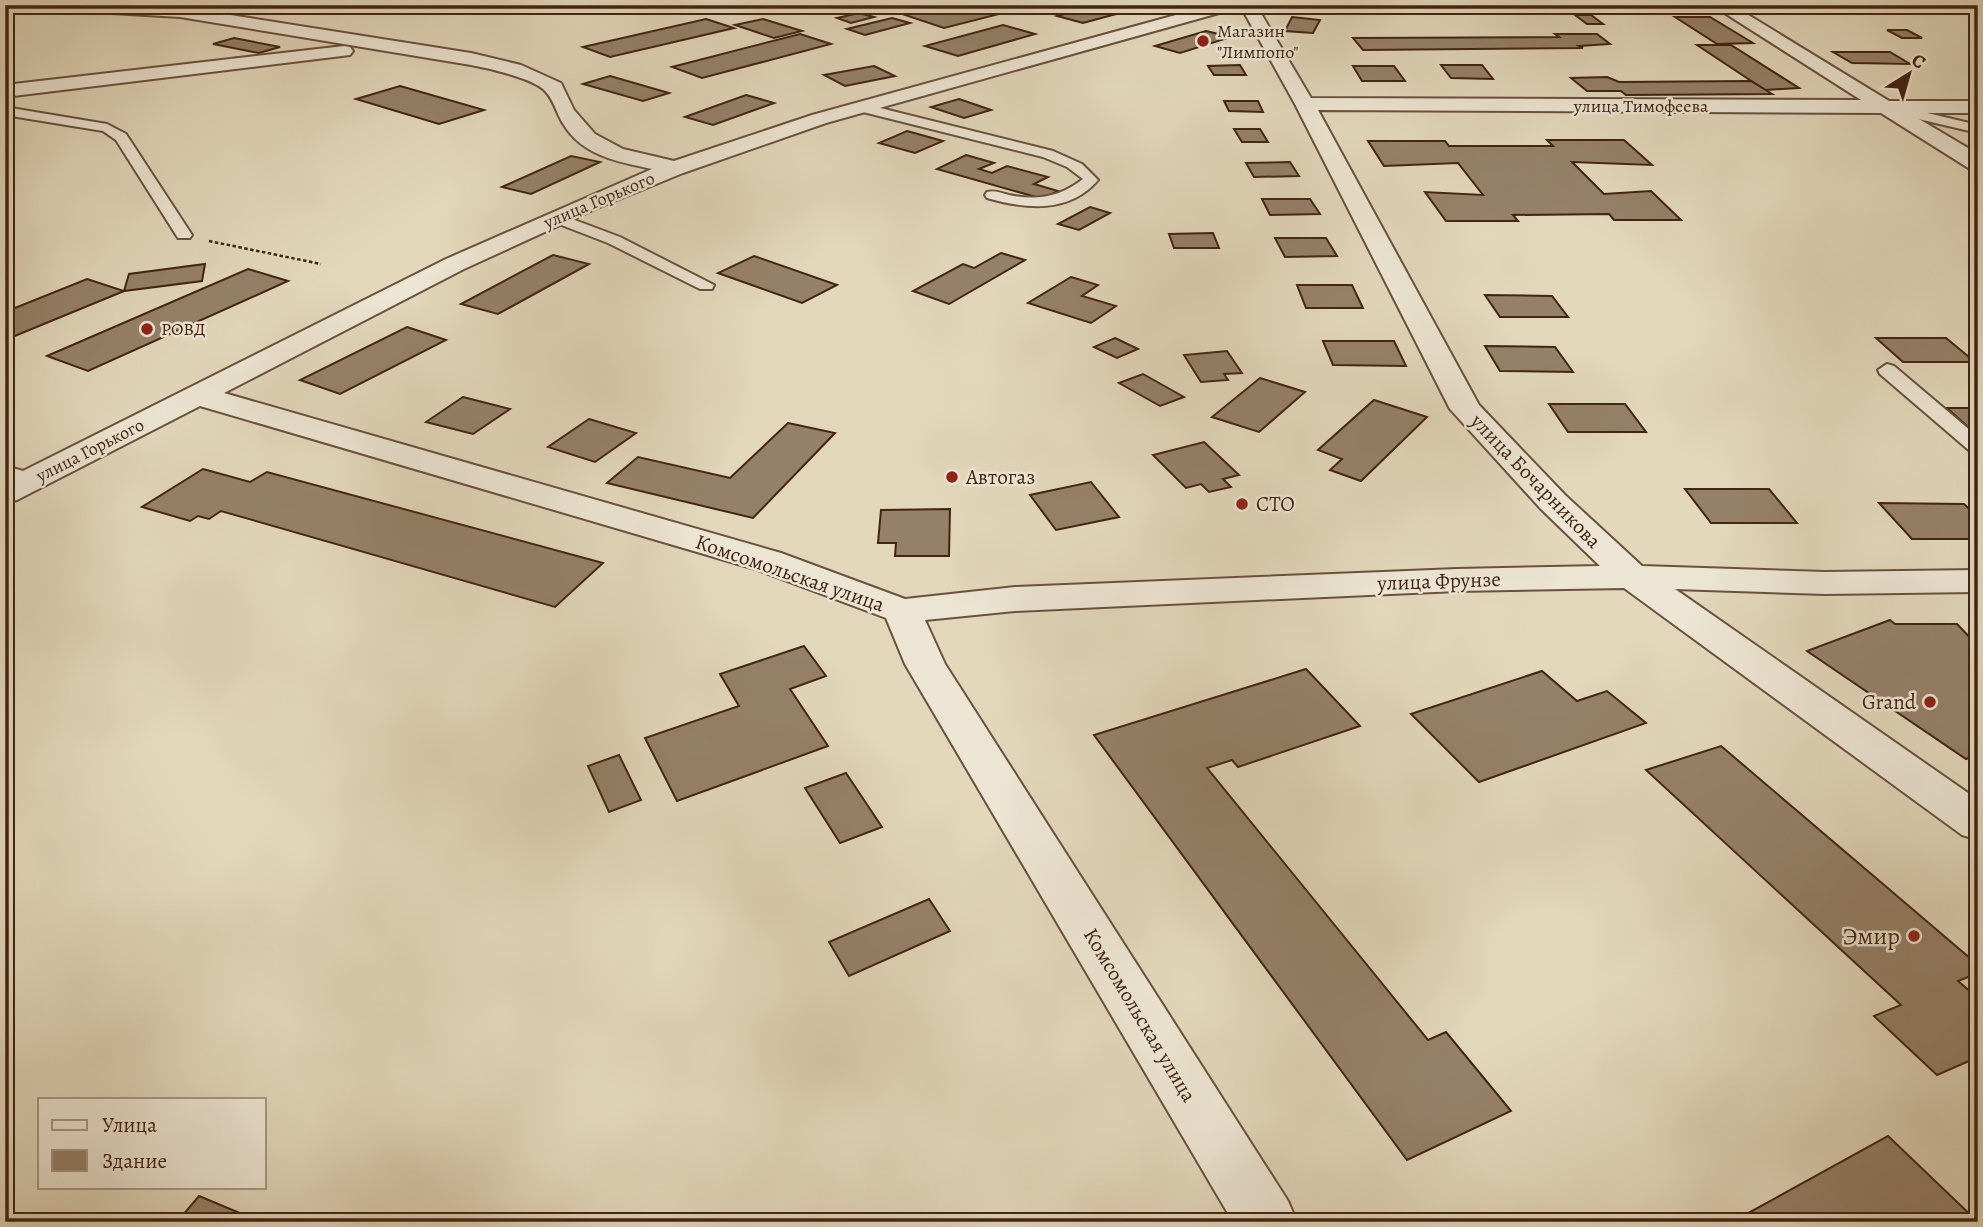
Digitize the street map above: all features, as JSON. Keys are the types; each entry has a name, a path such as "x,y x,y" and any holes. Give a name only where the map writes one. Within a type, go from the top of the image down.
{"street":[{"name":"улица Горького","path":"13,482 196,395 455,264 675,168 755,139 860,107 1231,5"},
{"name":"улица Бочарникова","path":"1248,5 1305,104 1466,409 1553,502 1632,577 1978,823"},
{"path":"1720,5 1978,164"},
{"path":"5,8 94,7 180,12 471,59 540,79 554,87 572,124 585,140 597,148 675,168"},
{"path":"5,91 388,46"},
{"name":"улица Тимофеева","path":"1305,104 1978,107"},
{"name":"Комсомольская улица","path":"196,395 768,561 902,611 925,664 1267,1222"},
{"name":"улица Фрунзе","path":"902,611 1015,599 1457,580 1632,577 1825,583 1978,581"}],"lane":[{"path":"860,107 1048,154 1069,162 1086,173 1091,180 1073,194 1053,202 1009,200 992,195"},
{"path":"1885,107 1978,129"},
{"path":"5,111 107,128 121,137 184,235"},
{"path":"556,218 614,240 706,285"},
{"path":"1887,370 1978,448"}],"path":[{"path":"184,235 321,264"}],"building":[{"path":"920,5 983,5 1007,12 944,28 893,11"},
{"path":"1098,5 1131,10 1083,23 1057,16"},
{"path":"859,13 874,17 851,23 837,18"},
{"path":"1575,15 1591,15 1603,24 1587,24"},
{"path":"1292,17 1320,20 1313,33 1285,31"},
{"path":"1675,17 1710,17 1753,43 1717,44"},
{"path":"892,18 910,23 865,35 847,29"},
{"path":"706,19 734,28 610,57 583,47"},
{"path":"763,19 802,31 774,38 735,25"},
{"path":"1003,25 1035,34 958,56 925,46"},
{"path":"1887,30 1907,30 1922,38 1902,38"},
{"path":"1206,31 1231,37 1180,53 1155,46"},
{"path":"800,34 831,44 702,78 672,67"},
{"path":"1555,34 1597,34 1610,44 1579,46 1583,48 1363,50 1353,38 1559,37"},
{"path":"234,38 280,47 259,53 213,44"},
{"path":"1697,45 1731,45 1799,88 1765,90"},
{"path":"1833,52 1890,52 1910,64 1852,63"},
{"path":"1240,65 1246,75 1214,75 1208,66"},
{"path":"1441,65 1482,65 1493,79 1451,78"},
{"path":"874,66 895,76 845,86 824,75"},
{"path":"1353,66 1394,66 1405,81 1362,81"},
{"path":"610,76 669,93 643,101 583,84"},
{"path":"1607,77 1619,82 1751,81 1772,94 1626,95 1621,91 1587,91 1571,78"},
{"path":"400,86 484,110 439,124 356,99"},
{"path":"746,95 774,103 713,125 685,117"},
{"path":"959,99 991,110 964,118 931,107"},
{"path":"1224,101 1258,101 1263,112 1229,111"},
{"path":"1234,129 1260,129 1268,142 1242,142"},
{"path":"907,131 943,141 915,153 879,143"},
{"path":"1547,140 1624,140 1652,165 1572,162 1604,194 1651,191 1681,220 1614,220 1609,214 1513,215 1518,221 1446,221 1425,192 1483,195 1458,163 1384,166 1368,141 1445,141 1449,146 1553,146"},
{"path":"966,155 994,163 979,169 992,173 1007,166 1048,177 1034,184 1058,191 1043,199 937,169"},
{"path":"571,156 600,162 531,194 502,187"},
{"path":"1290,162 1299,176 1254,177 1246,163"},
{"path":"1262,199 1310,199 1320,214 1270,215"},
{"path":"1090,207 1110,213 1079,230 1058,224"},
{"path":"1213,233 1219,248 1174,248 1169,234"},
{"path":"1275,238 1326,238 1337,256 1285,257"},
{"path":"1001,253 1025,260 949,304 913,291 963,264 974,268"},
{"path":"553,255 589,264 498,314 461,304"},
{"path":"754,256 837,285 802,303 718,273"},
{"path":"205,264 202,281 124,291 129,274"},
{"path":"248,269 288,281 88,371 47,356"},
{"path":"1071,277 1098,285 1082,296 1116,306 1091,323 1028,303"},
{"path":"87,279 124,291 5,340 5,312"},
{"path":"1297,285 1352,285 1363,308 1306,308"},
{"path":"1485,295 1552,296 1568,317 1500,317"},
{"path":"407,327 446,340 340,394 300,380"},
{"path":"1115,338 1138,349 1117,358 1094,347"},
{"path":"1876,338 1946,338 1975,362 1903,362"},
{"path":"1323,341 1394,341 1406,366 1333,365"},
{"path":"1485,346 1555,347 1573,372 1500,371"},
{"path":"1227,351 1242,373 1224,374 1228,380 1201,382 1184,355"},
{"path":"1143,374 1184,397 1160,406 1119,383"},
{"path":"1260,378 1305,392 1259,432 1212,417"},
{"path":"463,397 510,409 473,434 426,422"},
{"path":"1374,400 1427,417 1361,481 1330,470 1342,459 1318,450"},
{"path":"1549,404 1625,404 1646,432 1568,432"},
{"path":"1947,408 1978,408 1978,436"},
{"path":"589,419 636,433 595,462 548,447"},
{"path":"788,423 835,433 753,518 607,483 638,457 730,478"},
{"path":"1204,442 1239,475 1223,479 1231,487 1209,492 1201,484 1186,488 1153,455"},
{"path":"203,469 250,482 267,472 603,563 555,607 221,511 209,519 198,516 190,521 142,507"},
{"path":"1091,482 1119,517 1056,530 1030,495"},
{"path":"1685,489 1769,489 1797,523 1711,523"},
{"path":"1879,503 1964,504 1978,517 1978,539 1912,539"},
{"path":"950,509 949,556 895,556 896,543 878,543 881,510"},
{"name":"Grand","path":"1890,620 1895,624 1957,624 1978,646 1978,754 1966,759 1807,651"},
{"path":"804,646 826,676 790,689 828,746 677,801 645,738 739,706 720,674"},
{"path":"1306,669 1360,726 1238,767 1232,760 1207,768 1428,1040 1446,1032 1511,1111 1407,1160 1094,735"},
{"path":"1542,671 1577,701 1607,691 1646,723 1479,782 1411,714"},
{"path":"1721,746 1978,965 1978,973 1958,981 1978,998 1978,1057 1937,1075 1874,1016 1901,1005 1646,770"},
{"path":"619,755 641,800 609,812 588,766"},
{"path":"846,773 882,827 840,843 805,788"},
{"path":"929,899 950,931 849,976 829,942"},
{"path":"1888,1136 1978,1222 1732,1222"},
{"path":"199,1196 242,1214 236,1222 177,1222"}],"place":[{"name":"Магазин \"Лимпопо\"","path":"1203,41"},
{"name":"РОВД","path":"147,329"},
{"name":"Автогаз","path":"952,477"},
{"name":"СТО","path":"1242,504"},
{"name":"Grand","path":"1930,702"},
{"name":"Эмир","path":"1914,936"}]}
